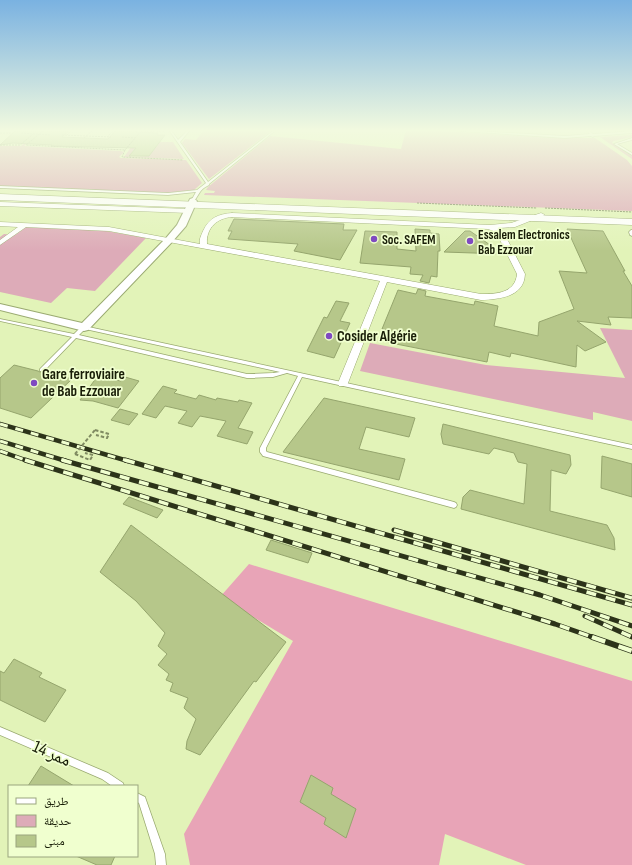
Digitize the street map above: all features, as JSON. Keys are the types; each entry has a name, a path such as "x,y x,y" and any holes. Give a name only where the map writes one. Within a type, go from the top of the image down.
{"main road":[{"path":"0,194 632,222"},
{"path":"0,197 193,202"},
{"path":"536,217 632,219"}],"street":[{"path":"0,204 193,202 181,226 169,240 84,327 0,307"},
{"path":"208,248 204,246 203,242 210,223 218,217 225,216 489,227 512,225 536,217"},
{"path":"0,224 109,229 481,297 504,295 519,285 521,279 521,274 499,231 489,227"},
{"path":"0,244 25,225"},
{"path":"343,383 384,280"}],"lane":[{"path":"198,170 208,184"},
{"path":"0,187 168,194 193,202 208,184 225,170"},
{"path":"632,231 630,232 632,235"},
{"path":"0,320 247,376 273,375 286,371"},
{"path":"42,370 84,327 632,447"},
{"path":"301,374 263,448 263,452 265,454 454,505"},
{"name":"ممر 14","path":"0,730 105,776 118,785"},
{"path":"138,798 142,800 160,854 161,865"}],"path":[{"path":"85,453 93,455 90,460 75,454 95,430 110,434 107,438 96,435"}],"green space":[{"path":"0,170 193,170 202,183 194,190 165,193 0,186"},
{"path":"203,170 220,170 209,179"},
{"path":"228,170 632,170 632,211 204,195 205,193 214,193 215,191 206,190"},
{"path":"26,227 106,231 146,238 95,291 67,288 51,303 0,292 0,237 4,234 15,235"},
{"path":"600,328 632,330 632,421 593,412 593,420 360,371 370,343 486,365 625,378"}],"shaded area":[{"path":"249,564 632,681 632,865 526,865 445,834 439,865 190,865 184,834 293,641 220,597"}],"building":[{"path":"234,219 344,224 343,230 357,230 340,260 294,251 298,244 228,239 232,231 228,231"},
{"path":"415,229 430,230 430,233 439,234 440,251 438,251 437,277 431,276 429,283 420,281 423,275 410,274 411,267 360,263 365,231 397,232 397,249 416,251"},
{"path":"567,229 603,231 632,286 632,318 608,317 611,325 577,321 606,342 585,351 577,345 576,367 511,353 510,357 489,352 487,362 386,342 390,331 382,329 398,290 416,294 418,289 426,291 425,296 474,305 475,301 498,306 494,326 538,336 539,322 574,309 559,271 587,273"},
{"name":"Essalem Electronics Bab Ezzouar","path":"465,231 470,231 503,254 444,252"},
{"name":"Cosider Algérie","path":"336,301 349,303 340,321 350,323 334,358 307,351 324,317 327,318"},
{"name":"Gare ferroviaire de Bab Ezzouar","path":"14,365 72,379 31,418 0,408 0,378"},
{"path":"97,377 121,381 125,377 139,381 118,408 93,401 80,400"},
{"path":"163,386 177,390 174,393 196,399 199,395 216,400 217,398 252,403 238,428 253,432 247,444 217,436 226,421 200,416 192,427 178,423 187,411 165,406 156,418 142,414"},
{"path":"324,398 415,418 409,437 366,427 359,449 405,459 399,480 283,452"},
{"path":"120,409 138,414 129,425 111,420"},
{"path":"443,424 570,455 571,465 566,474 551,470 550,511 607,525 614,538 615,550 461,509 463,497 470,490 524,504 527,464 518,462 514,453 494,448 489,454 443,444 441,434"},
{"path":"602,456 632,464 632,497 601,488"},
{"path":"129,497 163,510 157,518 123,504"},
{"path":"131,525 286,642 256,682 254,681 200,755 186,749 187,741 196,719 184,708 188,698 170,691 173,683 166,680 169,674 158,665 167,654 158,646 165,633 136,601 100,572"},
{"path":"271,540 312,553 308,563 266,550"},
{"path":"14,659 42,673 39,677 66,690 45,722 0,700 0,671 4,673"},
{"path":"41,766 72,785 29,785"},
{"path":"311,775 333,788 331,794 356,809 346,838 324,824 326,818 300,802"},
{"path":"78,857 115,857 111,865 97,865"}],"railway":[{"path":"0,424 128,461"},
{"path":"0,441 66,461"},
{"path":"0,451 26,460"},
{"path":"26,460 555,624 595,638"},
{"path":"62,460 540,595 632,626"},
{"path":"125,460 632,605"},
{"path":"394,530 632,598"},
{"path":"585,616 632,637"},
{"path":"592,637 632,651"}],"place":[{"name":"Soc. SAFEM","path":"374,239"},
{"name":"Essalem Electronics Bab Ezzouar","path":"470,241"},
{"name":"Cosider Algérie","path":"329,336"},
{"name":"Gare ferroviaire de Bab Ezzouar","path":"34,383"}]}
